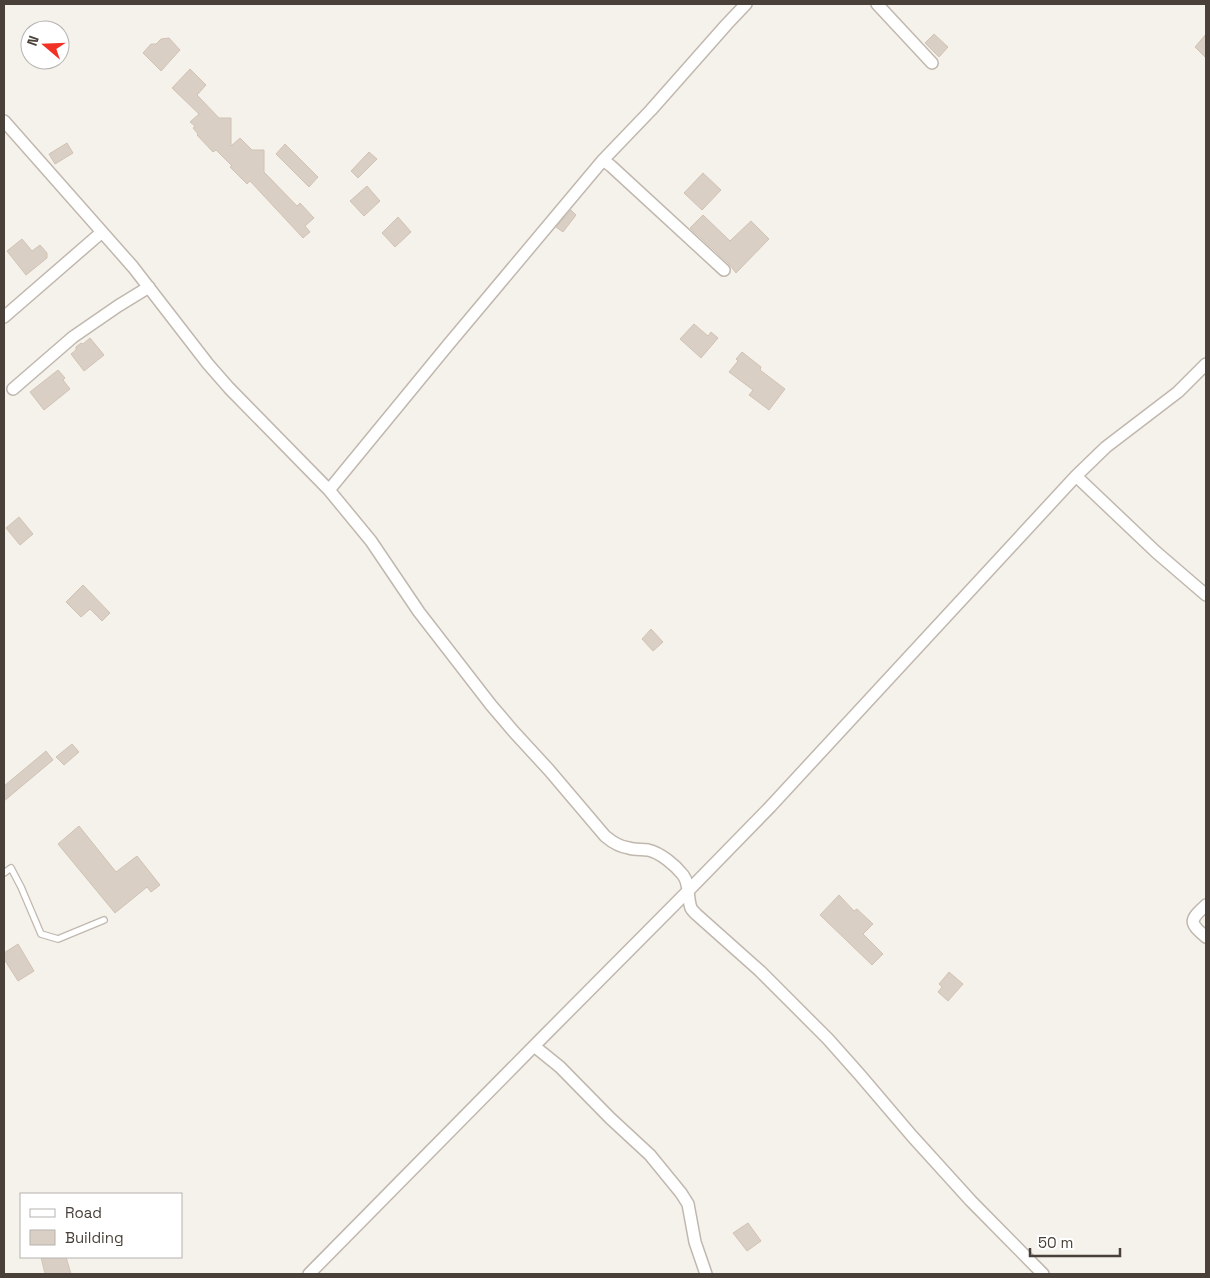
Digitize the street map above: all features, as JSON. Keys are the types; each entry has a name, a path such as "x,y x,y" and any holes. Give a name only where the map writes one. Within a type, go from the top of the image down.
{"street":[{"path":"329,490 603,160 651,110 746,4"},
{"path":"878,4 932,63"},
{"path":"4,121 149,287 208,364 229,388 329,490 371,541 419,612 491,705 605,836 620,846 650,851 664,858 684,876 691,908 696,914 760,971 828,1039 971,1201 1043,1274"},
{"path":"603,160 724,270"},
{"path":"4,317 102,232"},
{"path":"13,389 73,337 149,287"},
{"path":"309,1274 688,891 789,786 1076,476 1106,447 1178,392 1206,364"},
{"path":"1076,476 1156,552 1206,595"},
{"path":"1206,905 1193,920 1193,924 1206,937"},
{"path":"534,1046 560,1067 610,1118 650,1155 681,1193 688,1204 695,1242 706,1274"}],"lane":[{"path":"4,873 11,868 41,934 58,939 104,920"}],"building":[{"path":"934,34 948,47 939,57 925,43"},
{"path":"1206,34 1206,58 1195,47"},
{"path":"169,38 180,50 161,71 143,53 151,44 156,44 161,39"},
{"path":"190,69 206,85 197,95 219,118 231,118 231,146 240,138 252,150 264,150 264,172 297,206 300,203 314,218 305,226 310,232 303,238 250,181 247,184 216,150 213,152 197,135 193,128 195,126 190,122 199,114 172,88"},
{"path":"67,143 73,153 55,164 49,154"},
{"path":"285,144 318,177 309,187 276,154"},
{"path":"369,152 377,159 358,178 351,171"},
{"path":"703,173 721,190 702,210 684,193"},
{"path":"367,186 380,201 364,216 350,201"},
{"path":"571,210 576,215 563,232 556,227"},
{"path":"703,215 730,241 751,221 769,239 736,273 729,264 690,228"},
{"path":"398,217 411,232 395,247 382,233"},
{"path":"22,239 32,251 40,245 47,253 47,258 26,275 7,251"},
{"path":"694,324 708,336 711,332 718,338 701,358 680,339"},
{"path":"90,338 104,355 84,371 71,354 76,350 76,347"},
{"path":"742,352 761,367 760,370 785,389 769,410 749,395 753,390 729,372 738,361 736,359"},
{"path":"58,370 65,378 63,380 70,389 44,410 30,392"},
{"path":"19,517 33,534 20,545 6,528"},
{"path":"83,585 110,613 102,621 90,609 81,617 66,602"},
{"path":"651,629 663,642 653,651 642,639"},
{"path":"72,744 79,752 64,765 56,757"},
{"path":"46,751 53,760 4,801 4,786"},
{"path":"79,826 116,872 137,856 160,885 151,892 147,887 115,913 58,844"},
{"path":"839,895 854,911 857,909 873,924 863,934 883,954 872,965 820,915"},
{"path":"18,944 34,971 18,981 4,959 4,953"},
{"path":"949,972 963,984 948,1001 938,992 942,987 939,984"},
{"path":"748,1223 761,1241 747,1251 733,1233"},
{"path":"41,1258 66,1258 71,1274 45,1274"}]}
